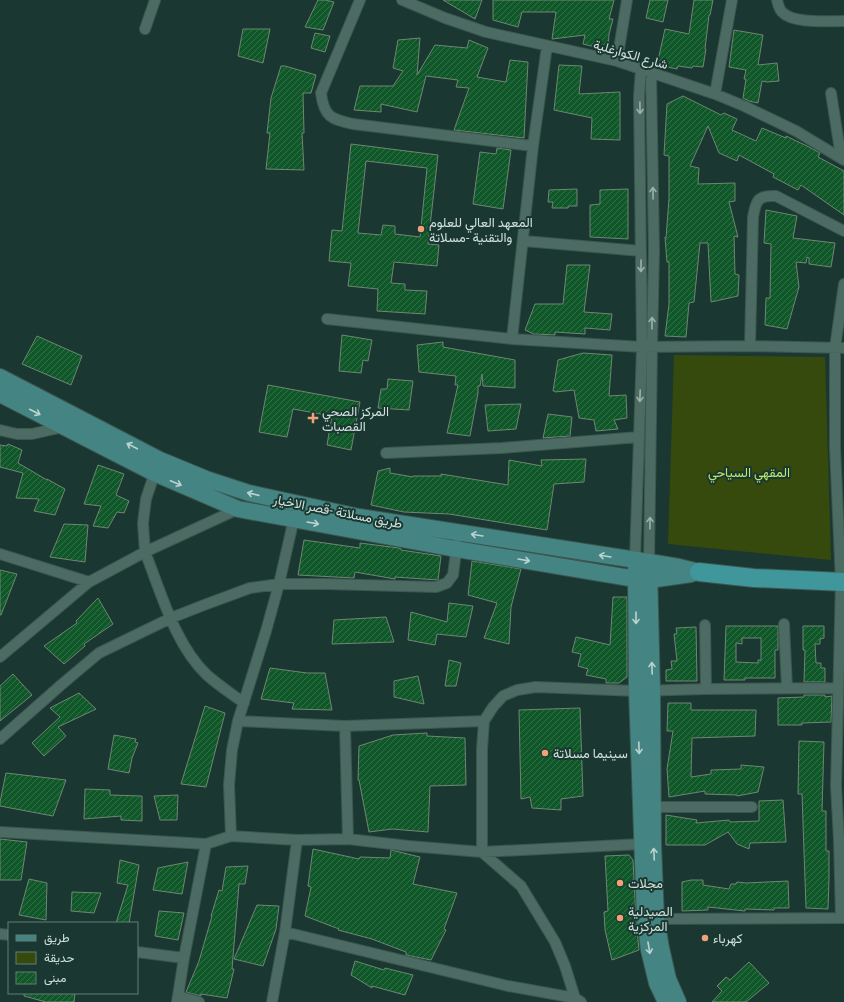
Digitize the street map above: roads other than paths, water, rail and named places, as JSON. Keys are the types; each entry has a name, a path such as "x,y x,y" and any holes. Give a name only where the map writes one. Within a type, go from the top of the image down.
{"highway":[{"path":"699,572 754,578 842,582"}],"main road":[{"name":"طريق مسلاتة -قصر الاخيار","path":"1,384 157,467 206,479 249,493 359,517 642,561 699,572"},
{"path":"1,384 63,427 157,467 238,509 456,549 643,580 699,572"},
{"path":"642,561 652,691 647,807 642,844 651,919 661,948 668,979 678,1002"},
{"path":"643,580 636,691 647,807 653,844 650,950 657,983 666,1002"}],"street":[{"path":"144,29 155,0"},
{"path":"360,0 321,93 322,102 327,114 337,120 353,124 533,146"},
{"name":"شارع الكوارغلية","path":"402,0 445,18 486,32 617,61 715,94 796,131 842,158"},
{"path":"617,61 627,0"},
{"path":"715,94 732,0"},
{"path":"777,0 781,11 793,18 801,20 844,21"},
{"path":"512,339 524,241 533,146 547,46"},
{"path":"641,69 641,251 647,346 642,561"},
{"path":"642,561 639,437 654,251 651,73"},
{"path":"831,94 842,158"},
{"path":"750,346 753,216 755,204 767,195 776,196 844,231"},
{"path":"524,241 641,251"},
{"path":"651,919 842,918 840,786 841,712 838,688 842,582 839,448 840,348 844,284"},
{"path":"326,319 512,339 647,346 840,348"},
{"path":"0,430 17,434 32,434 63,427"},
{"path":"386,453 502,448 639,437"},
{"path":"157,467 146,499 143,523 145,552 170,618 190,654 207,675 244,703"},
{"path":"232,836 229,785 232,750 238,720 280,584 294,520 296,503"},
{"path":"0,657 89,582 145,552 238,509"},
{"path":"0,739 99,653 170,618 250,588 280,584 436,587 447,583 453,575 459,532"},
{"path":"0,554 89,582"},
{"path":"784,624 787,688"},
{"path":"705,625 706,689"},
{"path":"576,1001 554,942 521,886 482,852 482,749 484,721 493,706 503,696 517,690 536,687 636,691 838,688"},
{"path":"238,720 345,726 484,721"},
{"path":"345,726 348,839"},
{"path":"647,807 752,807"},
{"path":"0,832 206,844 232,836 297,840 348,839 482,852 642,844"},
{"path":"272,1002 285,932 297,840"},
{"path":"199,1002 177,999 206,844"},
{"path":"285,932 501,985 576,1001"},
{"path":"138,952 184,958"}],"place":[{"name":"المعهد العالي للعلوم والتقنية -مسلاتة","path":"421,229"},
{"name":"المركز الصحي القصبات","path":"313,418"},
{"name":"سينيما مسلاتة","path":"545,753"},
{"name":"مجلات","path":"620,883"},
{"name":"الصيدلية المركزية","path":"620,918"},
{"name":"كهرباء","path":"705,938"}],"park label":[{"name":"المقهي السياحي","path":"749,472"}]}
